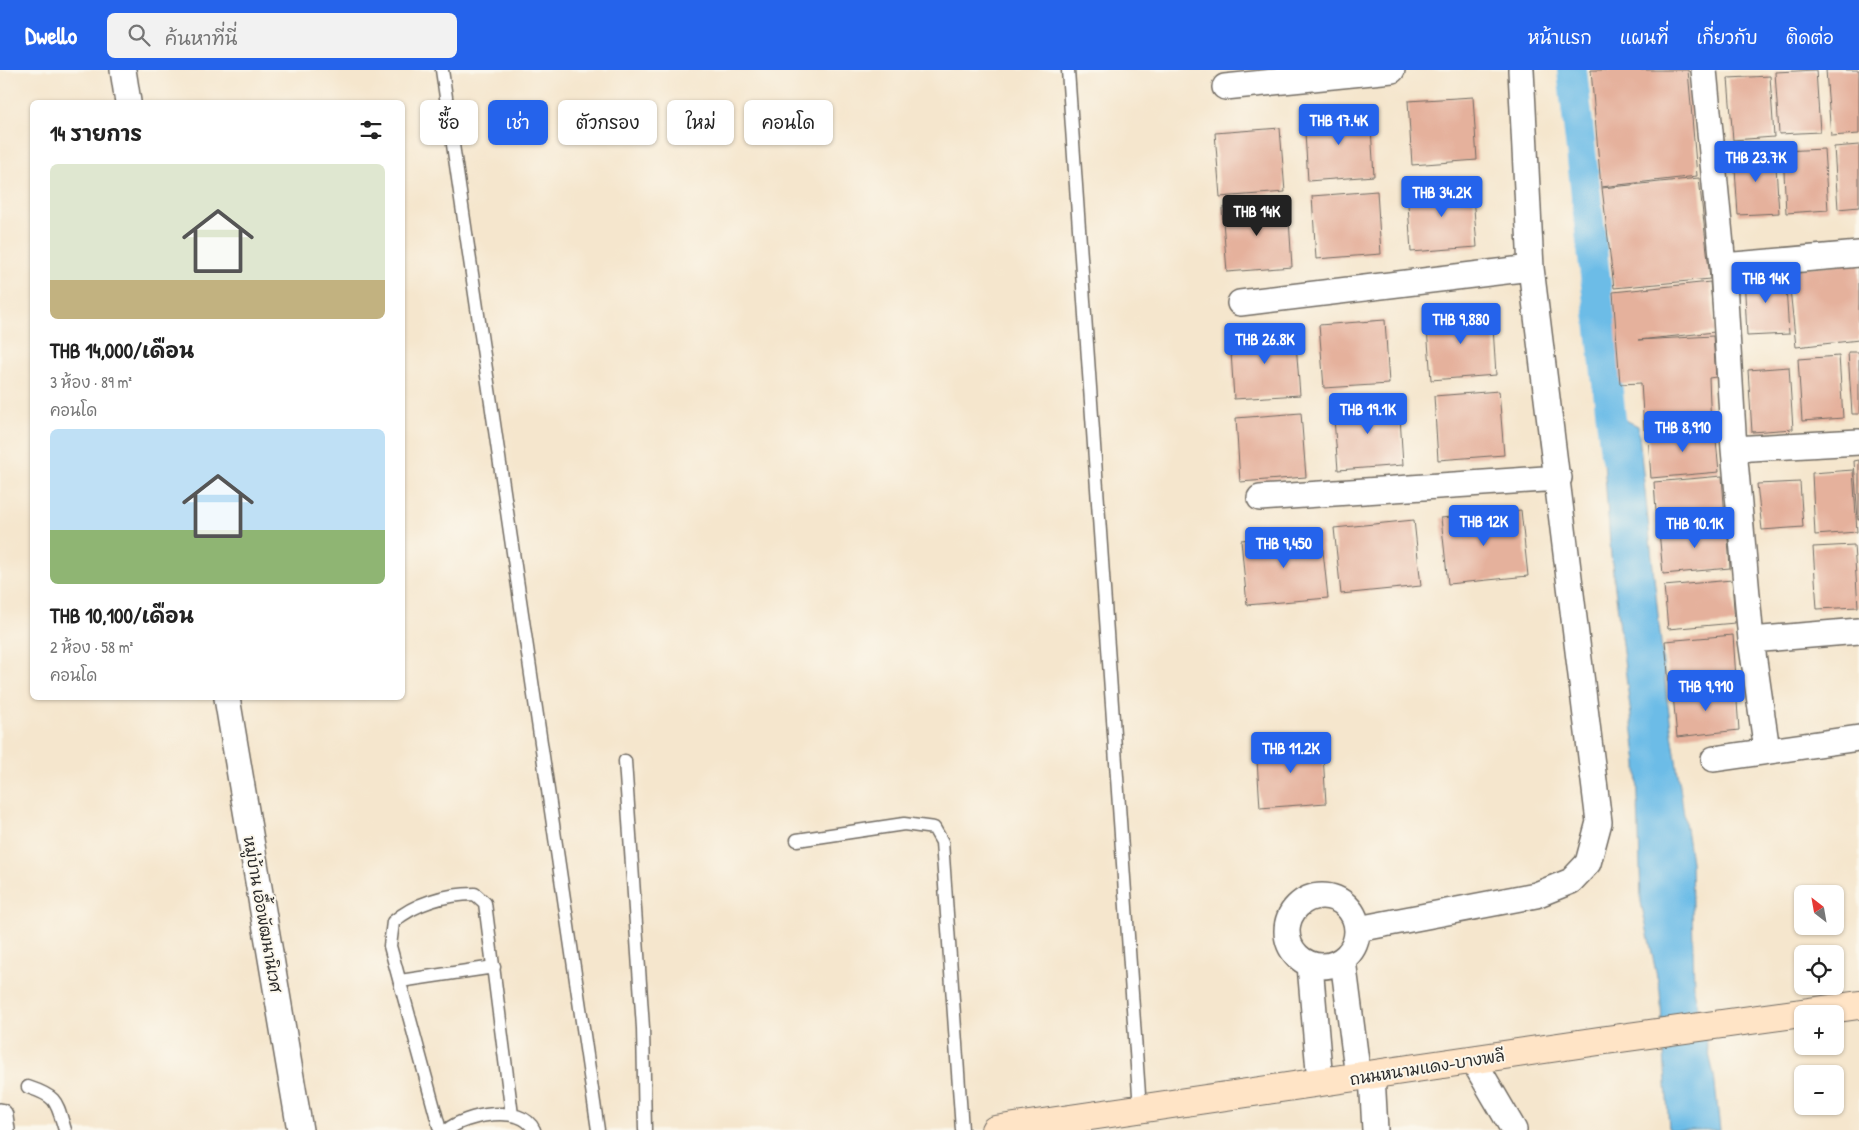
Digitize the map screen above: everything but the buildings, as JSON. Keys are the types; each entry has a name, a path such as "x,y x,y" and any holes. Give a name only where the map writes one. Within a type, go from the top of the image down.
{"main road":[{"name":"ถนนหนามแดง-บางพลี","path":"995,1130 1599,1041 1859,1005"}],"street":[{"path":"123,70 128,100"},
{"path":"1225,87 1392,70"},
{"path":"1358,929 1536,895 1571,881 1588,863 1600,822 1531,268 1521,70"},
{"path":"1704,70 1723,266 1734,449 1751,640 1767,750"},
{"path":"1723,266 1859,254"},
{"path":"1240,303 1531,268"},
{"path":"1734,449 1859,442"},
{"path":"1260,498 1558,478"},
{"path":"1751,640 1859,631"},
{"name":"หมู่บ้าน เอื้อพัฒนานิเวศ","path":"227,700 300,1130"},
{"path":"1714,759 1859,738"},
{"path":"1327,896 1339,900 1348,907 1355,917 1358,929 1351,952 1343,960 1332,965 1310,965 1293,951 1288,935 1289,918 1304,901 1315,897 1327,896"},
{"path":"1343,960 1375,1130"},
{"path":"1310,965 1320,1082"},
{"path":"1474,1060 1514,1130"},
{"path":"0,1116 2,1130"}],"lane":[{"path":"442,70 598,1130"},
{"path":"1068,70 1140,1109"},
{"path":"625,761 643,1028 645,1130"},
{"path":"796,840 904,824 934,828 942,842 962,1130"},
{"path":"440,1130 390,946 393,922 406,912 453,894 475,894 485,903 512,1114"},
{"path":"400,981 494,967"},
{"path":"28,1087 48,1094 53,1099 64,1130"},
{"path":"447,1130 459,1122 482,1114 512,1114 532,1125 534,1130"}],"water":[{"path":"1600,408 1638,426 1667,699 1691,862 1694,990 1714,1075 1720,1130 1669,1130 1660,991 1641,902 1637,764 1611,556"}],"waterway":[{"path":"1572,70 1615,454"}]}
